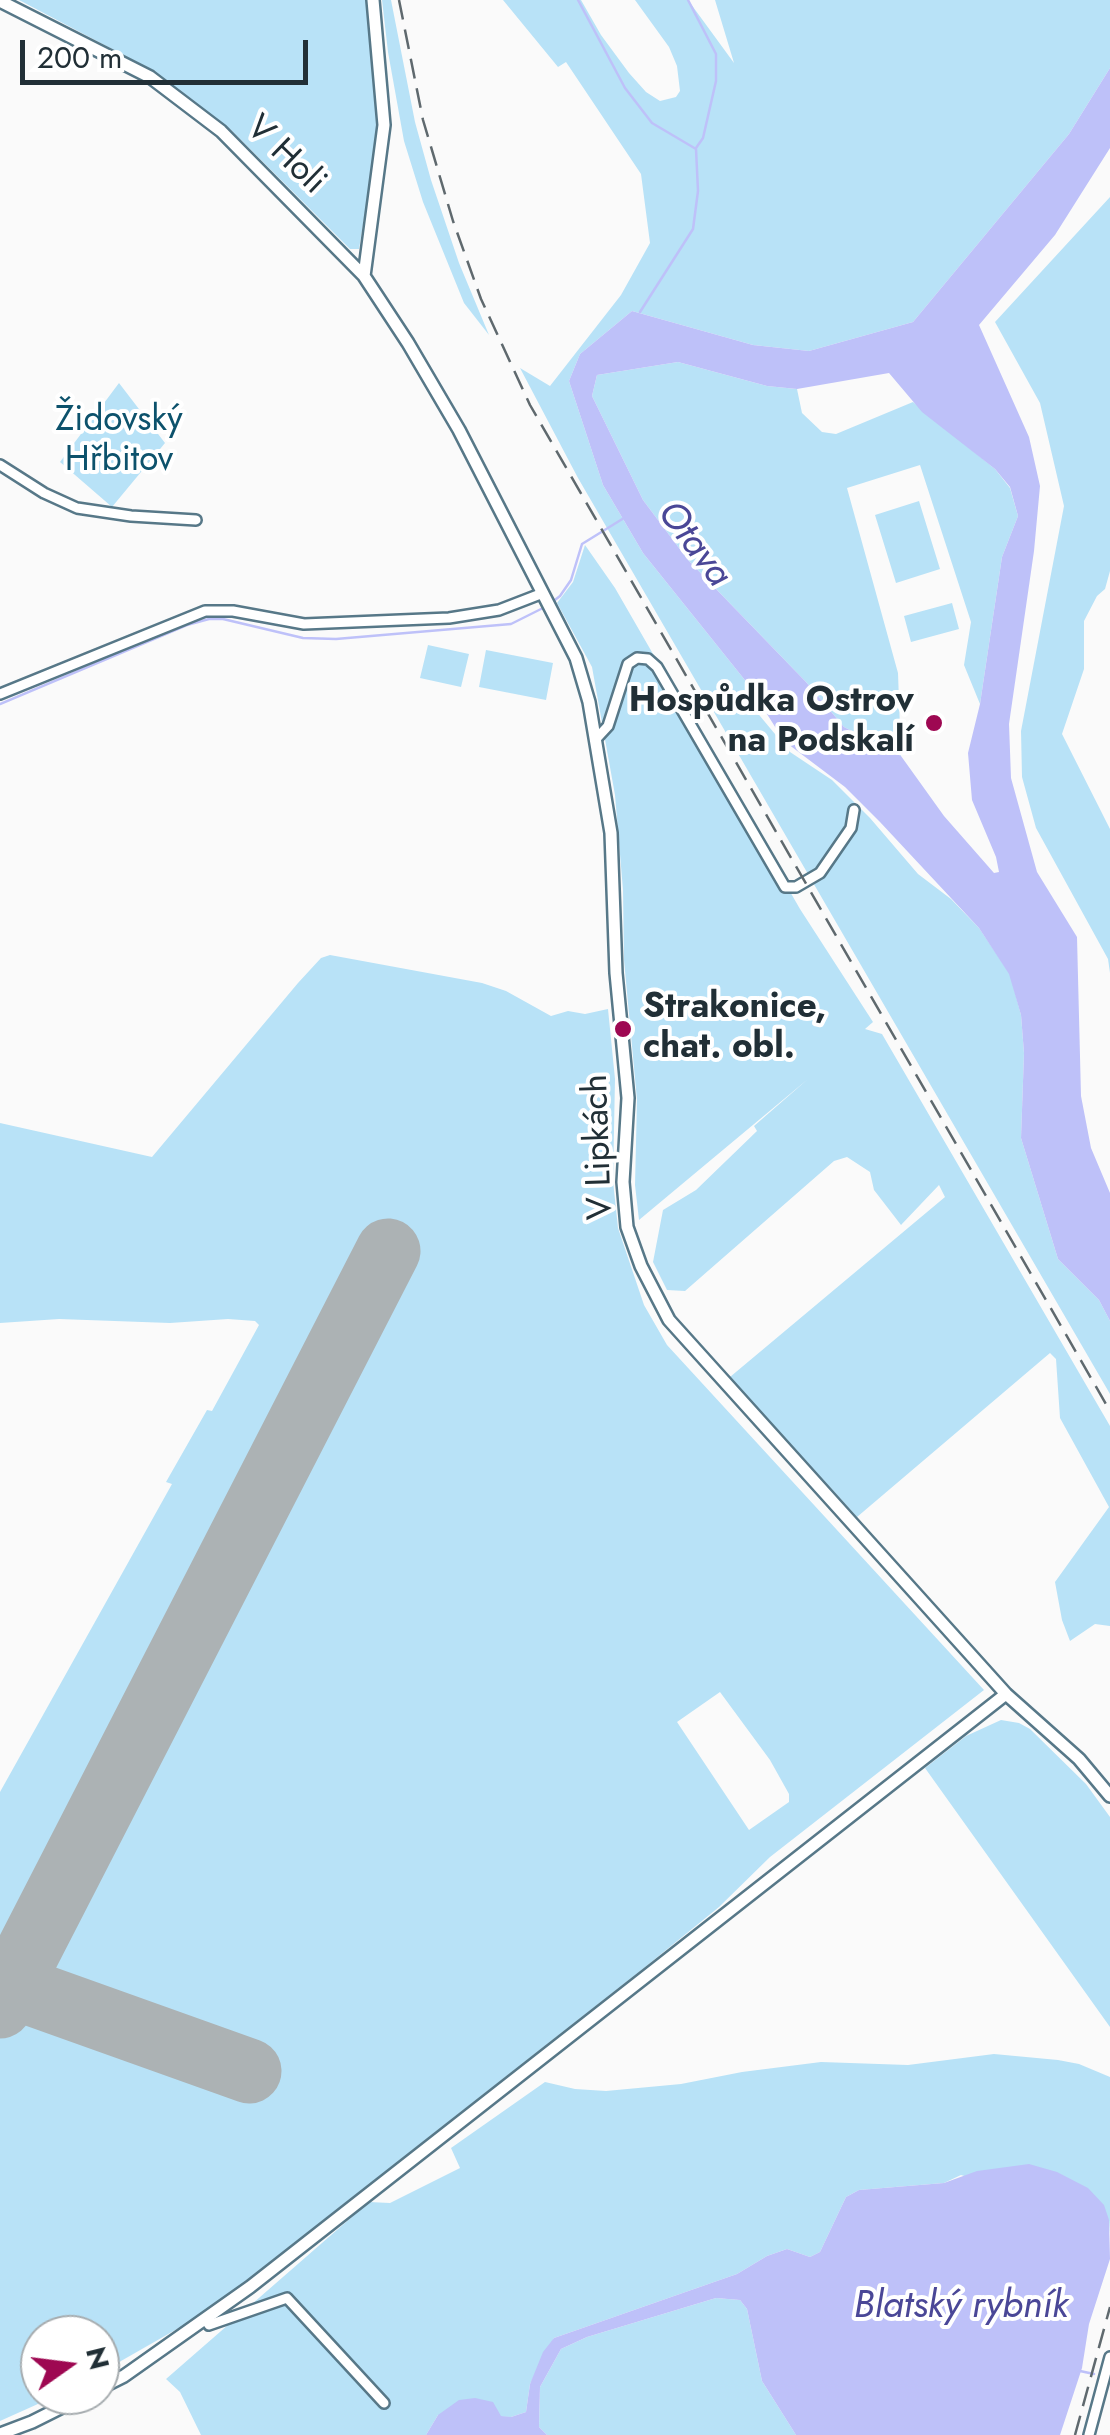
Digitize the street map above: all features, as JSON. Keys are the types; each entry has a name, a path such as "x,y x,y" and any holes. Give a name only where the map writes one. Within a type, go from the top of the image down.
{"street":[{"path":"364,276 384,125 374,0"},
{"name":"V Holi","path":"0,1 150,78 210,123 312,220 364,276 459,430 543,593"},
{"path":"0,465 77,508 196,520"},
{"path":"0,694 205,612 234,611 304,624 450,618 499,610 543,593"},
{"name":"V Lipkách","path":"543,593 576,658 596,739 611,832 616,973 628,1098 623,1182 627,1227 641,1266 669,1320 1006,1694 1079,1759 1110,1796"},
{"path":"596,739 608,726 628,664 637,658 648,659 657,667 778,878 791,889 820,873 852,828 854,810"},
{"path":"120,2378 281,2263 1006,1694"},
{"path":"205,2319 209,2326 287,2298 384,2403"},
{"path":"1089,2435 1110,2356"},
{"path":"0,2434 42,2415"}],"green space":[{"path":"19,0 366,0 381,116 359,249 350,249 231,130 150,69"},
{"path":"382,0 391,0 415,122 431,180 489,335 464,303 423,202 404,141"},
{"path":"503,0 581,0 629,73 660,101 676,97 680,91 677,66 669,47 635,0 688,0 734,63 715,0 1110,0 1110,68 1069,134 913,322 809,351 753,345 632,311 580,354 569,381 603,485 643,553 748,684 755,710 790,752 832,780 918,874 951,899 979,928 1010,974 1021,1015 1024,1053 1021,1138 1058,1259 1099,1300 1110,1321 1110,1394 578,478 520,368 550,386 621,295 650,243 641,174 566,62 558,67"},
{"path":"1110,197 1110,571 1105,589 1084,621 1084,669 1062,734 1110,829 1110,973 1108,959 1036,828 1022,777 1021,731 1064,506 1040,403 995,322"},
{"path":"678,362 767,386 797,389 802,413 822,432 836,434 913,402 995,469 1010,488 1018,516 1002,557 980,704 964,665 971,622 920,465 847,488 898,673 901,756 844,727 688,560 643,500 592,396 597,375"},
{"name":"Židovský Hřbitov","path":"119,383 165,443 112,507 60,462"},
{"path":"919,501 940,569 896,583 875,515"},
{"path":"585,545 615,588 800,909 873,1022 865,1029 882,1034 1110,1426 1110,1626 1095,1624 1070,1641 1062,1620 1055,1582 1109,1507 1060,1418 1056,1359 1050,1353 857,1517 730,1377 945,1197 939,1185 901,1225 874,1190 870,1172 847,1157 834,1161 685,1291 667,1290 653,1262 663,1210 696,1190 757,1131 754,1126 808,1079 639,1220 635,1185 637,1100 615,795 592,667 557,603 573,582"},
{"path":"952,603 959,629 911,642 904,616"},
{"path":"428,645 469,654 461,687 420,678"},
{"path":"486,650 553,663 546,700 479,687"},
{"path":"330,955 482,983 506,991 551,1016 608,1009 615,1079 613,1181 618,1228 644,1305 667,1345 984,1690 770,1857 719,1907 644,1968 205,2313 120,2362 120,2315 20,2315 20,2412 0,2421 0,1792 172,1484 166,1482 207,1410 212,1411 259,1325 255,1321 228,1319 0,1323 0,1123 152,1157 321,958","holes":["720,1692 770,1760 789,1794 789,1802 749,1830 677,1722"]},
{"path":"1001,1720 1030,1729 1086,1784 1110,1817 1110,2027 925,1768 966,1736"},
{"path":"994,2054 1079,2064 1110,2077 1110,2234 1109,2220 961,2175 944,2183 859,2190 846,2197 820,2252 810,2257 787,2249 737,2274 554,2338 530,2384 526,2412 511,2417 438,2415 426,2435 201,2435 180,2392 166,2379 369,2202 390,2203 460,2168 451,2148 545,2082 606,2091 681,2084 821,2062 908,2065"},
{"path":"716,2298 740,2300 747,2309 762,2381 796,2435 547,2435 539,2427 540,2387 561,2349 587,2337"}],"water":[{"path":"1110,68 1110,148 1055,235 979,325 1029,437 1040,486 1009,724 1011,778 1037,872 1077,937 1081,1096 1091,1148 1110,1193 1110,1321 1099,1300 1058,1259 1021,1138 1024,1053 1021,1015 1009,974 979,928 880,822 845,787 784,741 748,684 643,553 603,485 569,381 580,354 632,311 753,345 809,351 913,322 1069,134","holes":["678,362 767,386 797,389 889,373 922,412 995,469 1010,487 1018,516 1002,557 980,704 968,753 972,800 999,872 994,873 944,816 901,756 844,727 688,560 643,500 592,396 597,375"]},
{"name":"Blatský rybník","path":"1029,2164 1057,2172 1088,2188 1104,2205 1109,2220 1110,2259 1060,2435 796,2435 762,2381 747,2309 740,2300 716,2298 587,2337 561,2349 540,2387 539,2427 547,2435 426,2435 438,2415 459,2400 493,2402 501,2416 526,2412 530,2384 543,2352 554,2338 737,2274 787,2249 810,2257 820,2252 846,2197 859,2190 944,2183 977,2171"}],"waterway":[{"path":"578,0 625,88 652,123 696,149 698,191 693,229 640,312"},
{"path":"688,0 716,54 716,81 703,138 696,148"},
{"path":"551,603 571,580 582,544 624,518"},
{"path":"0,704 209,619 303,638 336,639 511,624 545,607"},
{"path":"1080,2371 1094,2374"}],"runway":[{"path":"0,2006 388,1251"},
{"path":"0,1982 249,2071"}],"railway":[{"path":"399,0 423,120 453,221 481,299 530,405 1110,1411"},
{"path":"1075,2435 1110,2307"}],"place":[{"name":"Hospůdka Ostrov na Podskalí","path":"934,723"},
{"name":"Strakonice, chat. obl.","path":"623,1029"}],"water label":[{"name":"Otava","path":"693,545"}]}
